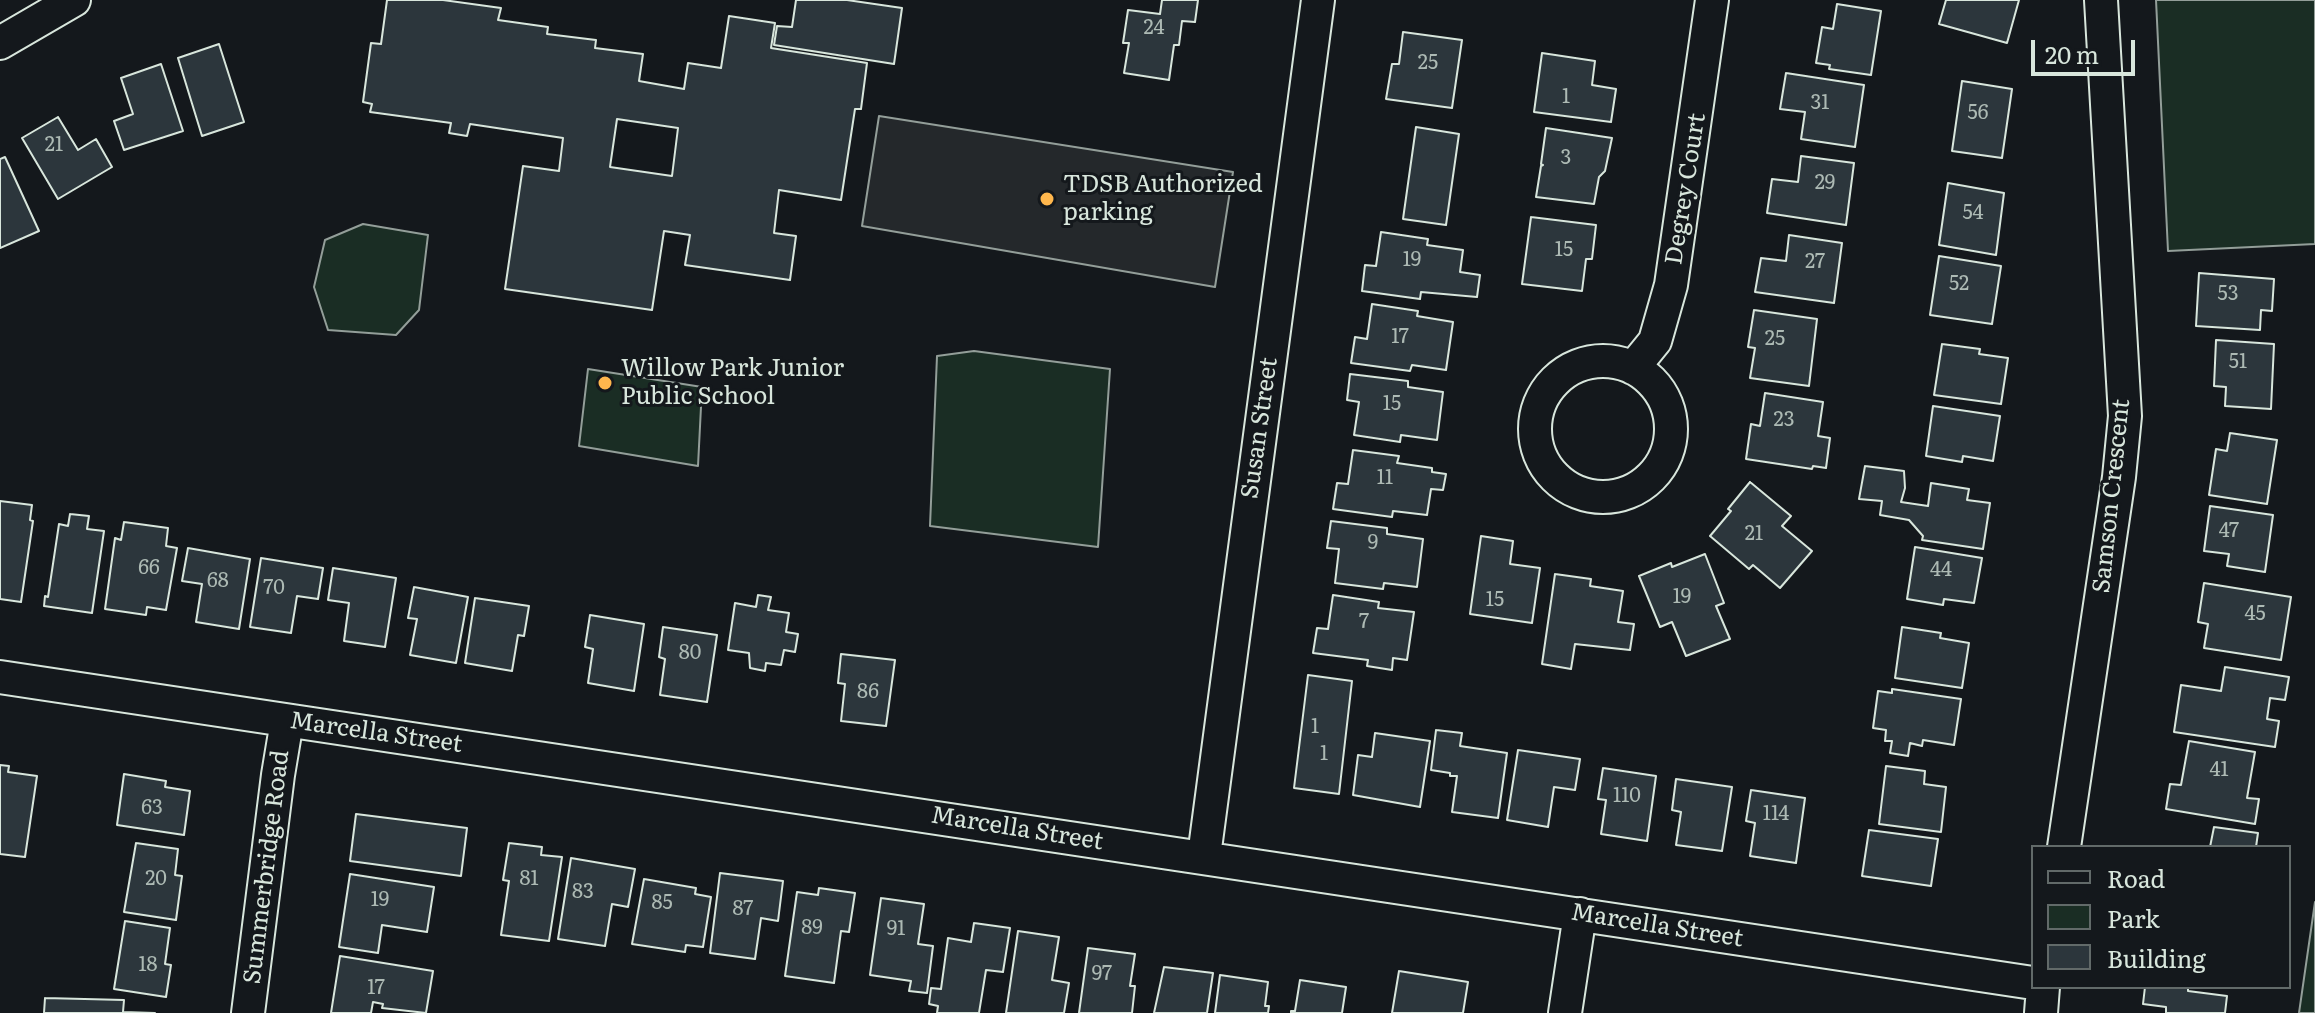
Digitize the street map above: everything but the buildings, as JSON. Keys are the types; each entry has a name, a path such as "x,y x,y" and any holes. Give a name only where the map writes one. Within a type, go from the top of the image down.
{"street":[{"path":"0,43 74,0"},
{"name":"Susan Street","path":"1204,856 1318,0"},
{"name":"Degrey Court","path":"1633,368 1655,341 1671,285 1712,0"},
{"name":"Samson Crescent","path":"2064,845 2119,477 2125,416 2101,0"},
{"path":"1612,362 1633,368 1651,381 1665,400 1671,421 1670,445 1661,465 1647,482 1627,493 1604,498 1582,494 1562,484 1542,458 1535,426 1540,404 1551,385 1569,371 1589,363 1612,362"},
{"name":"Marcella Street","path":"0,677 2031,983"},
{"name":"Summerbridge Road","path":"248,1013 287,721"},
{"path":"1565,1013 1580,914"},
{"path":"2041,1013 2043,989"}],"green space":[{"path":"2156,0 2315,0 2315,244 2168,251"},
{"path":"363,224 428,235 419,310 396,335 328,330 314,287 325,240"},
{"path":"974,351 1110,369 1098,547 930,526 937,356"},
{"path":"588,369 702,387 698,466 579,446"},
{"path":"2315,902 2315,1013 2299,1013"}],"shaded area":[{"name":"TDSB Authorized parking","path":"879,116 1233,172 1215,287 862,226"}],"place":[{"name":"TDSB Authorized parking","path":"1047,199"},
{"name":"Willow Park Junior Public School","path":"605,383"}]}
